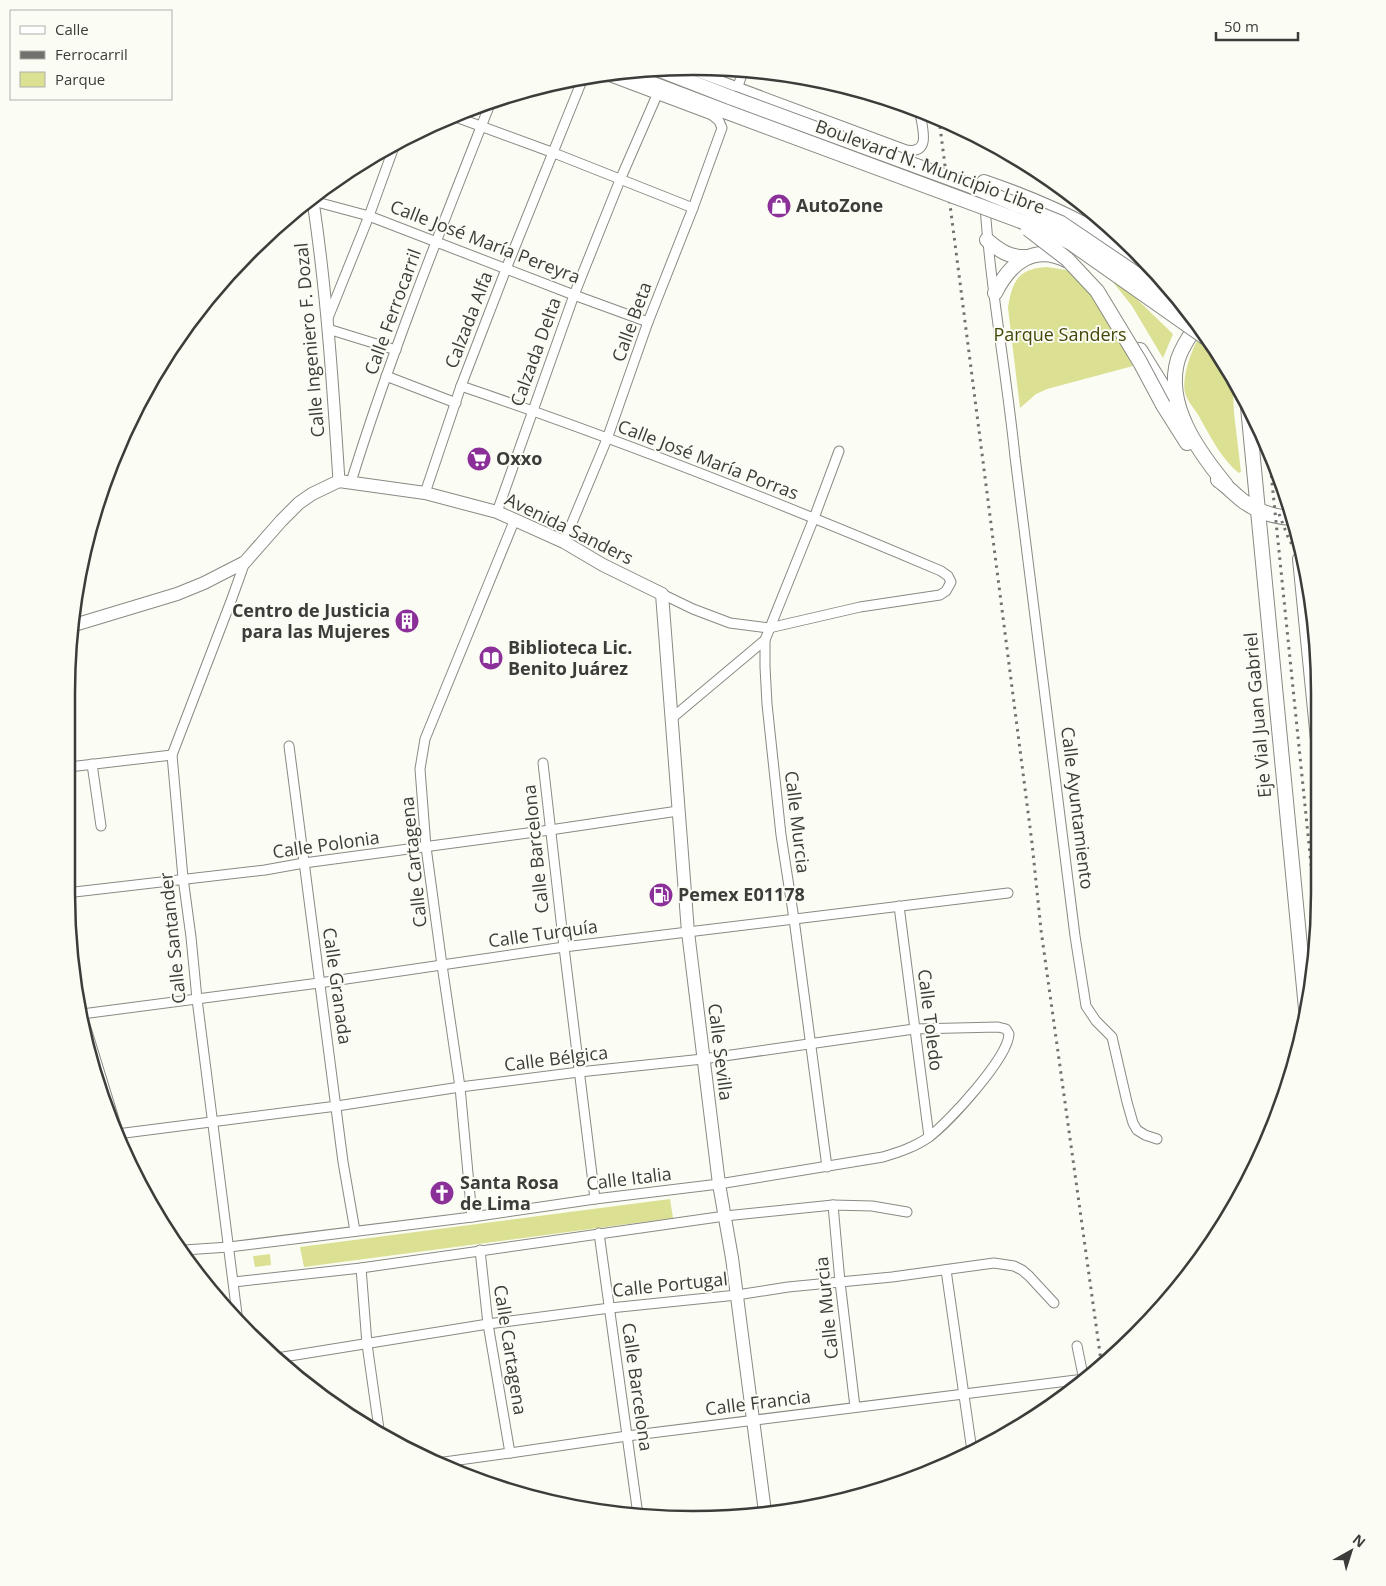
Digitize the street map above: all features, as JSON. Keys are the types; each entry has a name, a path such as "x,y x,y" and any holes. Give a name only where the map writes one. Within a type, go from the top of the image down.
{"main road":[{"name":"Boulevard N. Municipio Libre","path":"674,75 1042,229 1071,243 1190,327"},
{"name":"Boulevard N. Municipio Libre","path":"644,77 732,99 971,186 1061,223 1163,292"},
{"path":"984,182 1057,210 1088,227 1125,251"},
{"path":"1006,215 1054,248 1097,291 1163,405 1185,440 1212,476 1258,510 1285,517"},
{"path":"1061,223 1093,238 1138,265"},
{"path":"988,240 1004,254 1016,257 1043,254 1058,256 1077,266 1092,280 1108,297 1183,418 1195,442 1226,486"},
{"path":"995,293 1008,271 1027,257"},
{"path":"1183,418 1176,395 1175,382 1178,360 1193,331"},
{"name":"Eje Vial Juan Gabriel","path":"1250,426 1303,990"},
{"path":"79,624 177,594 204,583 245,562 281,520 299,503 312,494 345,482"},
{"name":"Avenida Sanders","path":"345,482 425,493 497,512 564,542 603,565 662,594"},
{"name":"Calle Sevilla","path":"662,594 688,932 703,1059 754,1420 764,1507"}],"street":[{"path":"698,75 732,99 906,150 919,150 923,145 921,119"},
{"path":"732,99 741,77"},
{"path":"617,79 657,95"},
{"name":"Calzada Alfa","path":"425,493 461,386 580,86"},
{"name":"Calle Beta","path":"564,542 607,439 648,322 722,128 719,120 712,115 657,95"},
{"name":"Calzada Delta","path":"497,512 574,295 620,180 657,95"},
{"name":"Calle Ferrocarril","path":"345,482 372,416 436,242 487,111"},
{"path":"463,120 693,208"},
{"path":"390,155 328,323 396,350"},
{"path":"984,182 988,240 995,293"},
{"name":"Calle José María Pereyra","path":"319,201 369,216 648,322"},
{"name":"Calle Ingeniero F. Dozal","path":"312,207 320,250 345,482"},
{"name":"Calle Ayuntamiento","path":"995,293 1074,927 1086,1006 1096,1021 1112,1037 1133,1123 1137,1130 1156,1139"},
{"path":"386,376 456,403"},
{"name":"Calle José María Porras","path":"461,386 532,410 814,518 941,571 948,576 951,582 946,591 940,595 860,607 769,628"},
{"name":"Calle Murcia","path":"827,1167 781,835 765,676 765,640 839,451"},
{"name":"Calle Cartagena","path":"472,1217 460,1087 426,847 420,769 425,739 515,519"},
{"name":"Calle Santander","path":"237,1309 196,999 172,755 225,620 245,562"},
{"path":"662,594 693,609 730,623 769,628"},
{"path":"672,718 765,640"},
{"name":"Calle Granada","path":"289,746 343,1162 355,1230"},
{"path":"75,766 172,755"},
{"name":"Calle Barcelona","path":"544,763 550,830 594,1199"},
{"path":"92,764 101,826"},
{"name":"Calle Polonia","path":"75,892 265,870 678,811"},
{"name":"Calle Turquía","path":"87,1014 564,947 1008,893"},
{"name":"Calle Toledo","path":"899,906 929,1137"},
{"name":"Calle Bélgica","path":"124,1133 337,1106 460,1087 703,1059 914,1029 998,1027"},
{"name":"Calle Italia","path":"189,1250 229,1247 472,1217 594,1199 720,1184 883,1157 899,1152 929,1137 964,1103 994,1064 1008,1041 1008,1031 998,1027"},
{"path":"234,1282 360,1268 725,1216 833,1205 872,1206 907,1212"},
{"name":"Calle Murcia","path":"833,1205 855,1407"},
{"name":"Calle Barcelona","path":"600,1234 637,1508"},
{"name":"Calle Cartagena","path":"480,1250 488,1324 510,1453"},
{"name":"Calle Portugal","path":"285,1357 488,1324 994,1263 1014,1266 1030,1276 1054,1303"},
{"path":"360,1268 377,1424"},
{"path":"946,1270 971,1444"},
{"path":"1077,1346 1082,1372"},
{"name":"Calle Francia","path":"451,1461 628,1436 1071,1382"}],"green space":[{"name":"Parque Sanders","path":"1047,267 1066,270 1078,277 1091,292 1133,366 1047,389 1036,394 1020,408 1008,308 1014,284 1018,278 1029,270"},
{"path":"1116,279 1173,334 1163,358 1132,306 1113,282"},
{"path":"1197,341 1204,345 1233,393 1241,472 1239,473 1221,453 1185,393 1187,366"},
{"path":"670,1199 673,1218 304,1267 300,1247"},
{"path":"270,1254 271,1265 255,1267 253,1256"}],"railway":[{"path":"940,127 1032,843 1041,930 1101,1357"},
{"path":"1271,477 1311,864"},
{"path":"1279,514 1293,547"}],"place":[{"name":"AutoZone","path":"779,206"},
{"name":"Oxxo","path":"479,459"},
{"name":"Centro de Justicia para las Mujeres","path":"407,621"},
{"name":"Biblioteca Lic. Benito Juárez","path":"491,658"},
{"name":"Pemex E01178","path":"661,895"},
{"name":"Santa Rosa de Lima","path":"442,1193"}]}
